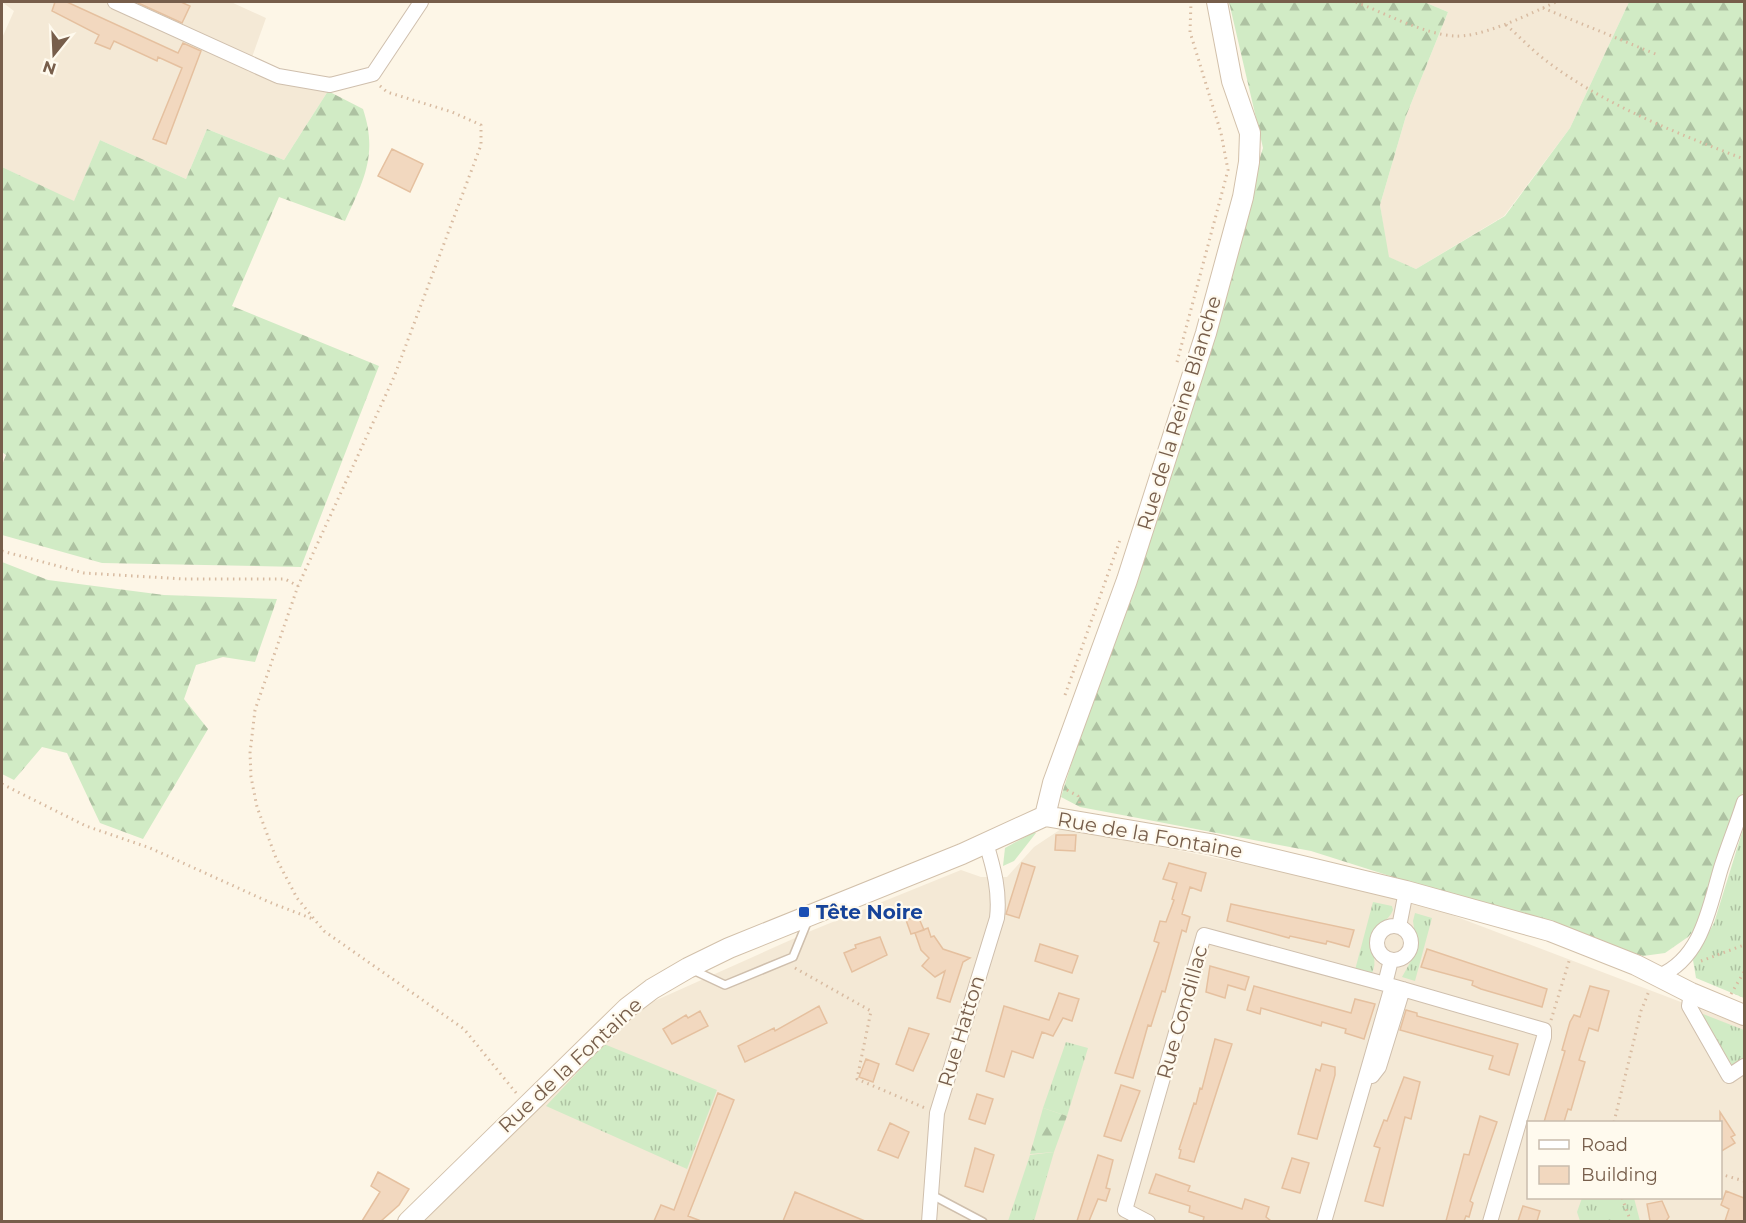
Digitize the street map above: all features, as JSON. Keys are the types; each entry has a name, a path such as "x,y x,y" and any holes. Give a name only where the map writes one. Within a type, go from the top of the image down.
{"street":[{"path":"115,2 278,76 330,85 373,74 421,2"},
{"name":"Rue de la Reine Blanche","path":"1044,816 1048,798 1131,569 1206,333 1243,196 1249,162 1250,133 1232,81 1217,2"},
{"path":"1662,979 1682,963 1706,922 1744,802"},
{"name":"Rue de la Fontaine","path":"408,1221 627,1008 688,968 729,948 809,918 1044,816 1210,844 1406,891 1550,931 1744,1015"},
{"name":"Rue Hatton","path":"929,1221 937,1113 997,918 999,902 996,877 986,843"},
{"path":"1399,927 1406,891"},
{"path":"1324,1221 1393,986 1391,960 1379,950 1378,939 1388,927 1399,927 1404,929 1411,939 1410,950 1402,958 1391,960"},
{"name":"Rue Condillac","path":"1148,1221 1125,1210 1204,935 1544,1030"},
{"path":"1691,993 1689,1006 1728,1076 1744,1066"},
{"path":"1490,1221 1544,1037 1544,1030"},
{"path":"1333,1190 1338,1204 1334,1221"}],"lane":[{"path":"688,968 725,985 783,962 793,957 809,918"},
{"path":"932,1195 983,1221"}],"path":[{"path":"1175,370 1228,170 1221,133 1190,32 1191,2"},
{"path":"1356,2 1418,26 1455,36 1506,25 1556,2"},
{"path":"1543,8 1658,55"},
{"path":"1506,25 1544,60 1606,98 1678,134 1744,159"},
{"path":"373,74 377,84 387,92 452,112 481,125 481,145 394,377 298,586 271,670 255,710 250,731 250,777 257,807 276,858 297,898 324,931 419,995 464,1029 527,1104"},
{"path":"1063,700 1121,536"},
{"path":"2,551 84,573 184,579 285,579 298,586"},
{"path":"2,784 86,826 150,848 269,902 315,919"},
{"path":"1614,1121 1641,1011 1662,979 1744,945"},
{"path":"1544,1030 1550,1024 1572,953"},
{"path":"783,962 871,1011 857,1079 937,1113"},
{"path":"1722,1007 1744,972"},
{"path":"1722,1175 1744,1181"},
{"path":"1623,1199 1631,1221"}],"shaded area":[{"path":"2,2 231,2 266,18 247,71 328,91 284,160 207,129 186,179 100,140 74,202 2,167 2,38 14,11"},
{"path":"1424,2 1629,2 1570,128 1504,216 1416,269 1388,257 1380,205 1406,116 1448,12"},
{"path":"1064,827 1402,896 1744,1026 1744,1221 421,1222 641,1007 813,930 961,870 981,877 1007,877 1034,847"}],"green space":[{"path":"1229,2 1424,2 1448,12 1406,116 1380,205 1389,257 1416,269 1505,216 1570,128 1629,2 1744,2 1744,789 1703,920 1688,937 1665,953 1643,956 1311,851 1080,807 1061,797 1263,148"},
{"path":"328,91 363,109 367,125 369,153 367,167 352,206 345,221 279,197 232,306 379,366 301,567 102,563 2,535 2,465 6,455 2,452 2,167 74,201 100,140 186,179 207,129 284,160"},
{"path":"2,562 48,580 164,595 277,599 255,662 223,657 196,665 184,699 208,729 143,839 100,823 67,753 42,747 14,780 2,774"},
{"path":"1744,826 1744,998 1696,978 1693,960 1714,923"},
{"path":"1036,833 1014,861 1003,866 1005,848"},
{"path":"1373,902 1392,906 1393,910 1374,937 1374,965 1371,975 1355,970"},
{"path":"1415,913 1432,918 1415,981 1402,977 1417,950 1413,921"},
{"path":"1703,1014 1744,1030 1744,1058 1732,1065 1702,1017"},
{"path":"1066,1042 1088,1048 1067,1116 1043,1108"},
{"path":"604,1044 717,1090 687,1169 546,1106"},
{"path":"1043,1108 1067,1116 1054,1152 1030,1154"},
{"path":"1054,1152 1034,1221 1008,1221 1030,1155"},
{"path":"1582,1199 1634,1199 1640,1221 1580,1221 1577,1212"}],"building":[{"path":"55,2 67,2 178,53 183,43 201,51 166,144 153,139 182,68 158,57 157,61 114,41 110,49 95,43 99,35 52,11"},
{"path":"136,2 181,2 190,6 182,23"},
{"path":"392,149 423,164 410,192 378,176"},
{"path":"1056,835 1076,835 1075,851 1055,850"},
{"path":"1022,863 1035,867 1019,918 1006,914"},
{"path":"1169,863 1206,873 1201,891 1190,887 1182,914 1190,917 1186,932 1182,930 1165,992 1162,991 1151,1026 1148,1025 1133,1078 1115,1073 1159,943 1154,941 1160,921 1166,922 1174,900 1172,899 1177,883 1163,879"},
{"path":"1231,904 1354,930 1349,947 1327,941 1326,944 1290,936 1289,938 1227,921"},
{"path":"918,916 924,930 911,934 906,920"},
{"path":"928,928 931,937 934,936 943,949 970,958 963,962 950,1002 937,998 945,971 935,977 922,966 929,958 921,950 915,933"},
{"path":"880,937 887,955 852,972 844,953 856,948 855,945"},
{"path":"1040,944 1078,956 1072,973 1035,961"},
{"path":"1427,949 1547,989 1542,1007 1481,989 1472,985 1473,981 1421,967"},
{"path":"1210,966 1249,977 1245,990 1228,985 1225,998 1206,992"},
{"path":"1254,986 1351,1013 1355,999 1375,1004 1364,1039 1345,1033 1346,1029 1322,1022 1321,1026 1261,1008 1260,1014 1247,1010"},
{"path":"1590,986 1609,991 1598,1031 1589,1028 1579,1060 1585,1062 1571,1110 1568,1109 1564,1121 1544,1121 1565,1051 1562,1050 1570,1022 1574,1015 1580,1017"},
{"path":"1059,993 1079,999 1072,1021 1063,1018 1053,1036 1042,1032 1033,1058 1012,1051 1004,1077 986,1071 1004,1006 1049,1020"},
{"path":"819,1006 827,1023 745,1062 738,1046 774,1028 775,1031"},
{"path":"1406,1010 1417,1013 1417,1016 1518,1044 1509,1075 1489,1069 1493,1056 1400,1030"},
{"path":"700,1011 708,1026 672,1044 663,1029 686,1015 688,1018"},
{"path":"909,1028 929,1034 913,1071 896,1064"},
{"path":"1215,1039 1232,1044 1194,1162 1179,1158 1181,1150 1179,1149 1194,1103 1196,1104 1200,1088 1202,1089"},
{"path":"866,1059 879,1064 873,1082 859,1077"},
{"path":"1322,1064 1335,1067 1335,1075 1317,1139 1298,1134 1316,1069 1320,1071"},
{"path":"1404,1077 1420,1082 1411,1119 1405,1117 1383,1206 1365,1201 1380,1148 1374,1146 1384,1120 1387,1121"},
{"path":"1121,1085 1140,1091 1121,1141 1104,1136"},
{"path":"718,1093 734,1100 688,1216 701,1221 654,1221 661,1205 674,1210"},
{"path":"977,1094 993,1099 985,1124 969,1119"},
{"path":"1720,1112 1735,1135 1731,1137 1735,1143 1722,1151 1722,1121 1720,1121"},
{"path":"1480,1116 1497,1122 1470,1201 1473,1203 1469,1217 1466,1216 1464,1221 1446,1221 1464,1154 1469,1155"},
{"path":"890,1123 909,1132 898,1158 878,1150"},
{"path":"975,1148 994,1155 983,1192 965,1186"},
{"path":"1098,1155 1113,1160 1106,1188 1110,1189 1106,1201 1098,1199 1089,1221 1077,1221"},
{"path":"1292,1158 1309,1163 1300,1193 1282,1188"},
{"path":"378,1172 409,1189 399,1205 381,1221 362,1221 380,1192 371,1186"},
{"path":"1156,1174 1190,1186 1188,1191 1242,1209 1245,1199 1269,1207 1266,1217 1271,1221 1203,1221 1204,1217 1189,1212 1190,1206 1149,1193"},
{"path":"1726,1191 1744,1198 1744,1221 1725,1221 1729,1209 1721,1205"},
{"path":"795,1192 865,1221 783,1221"},
{"path":"1662,1201 1669,1217 1666,1221 1650,1221 1647,1204"},
{"path":"1523,1206 1540,1211 1537,1221 1518,1221"}],"place":[{"name":"Tête Noire","path":"804,912"}]}
